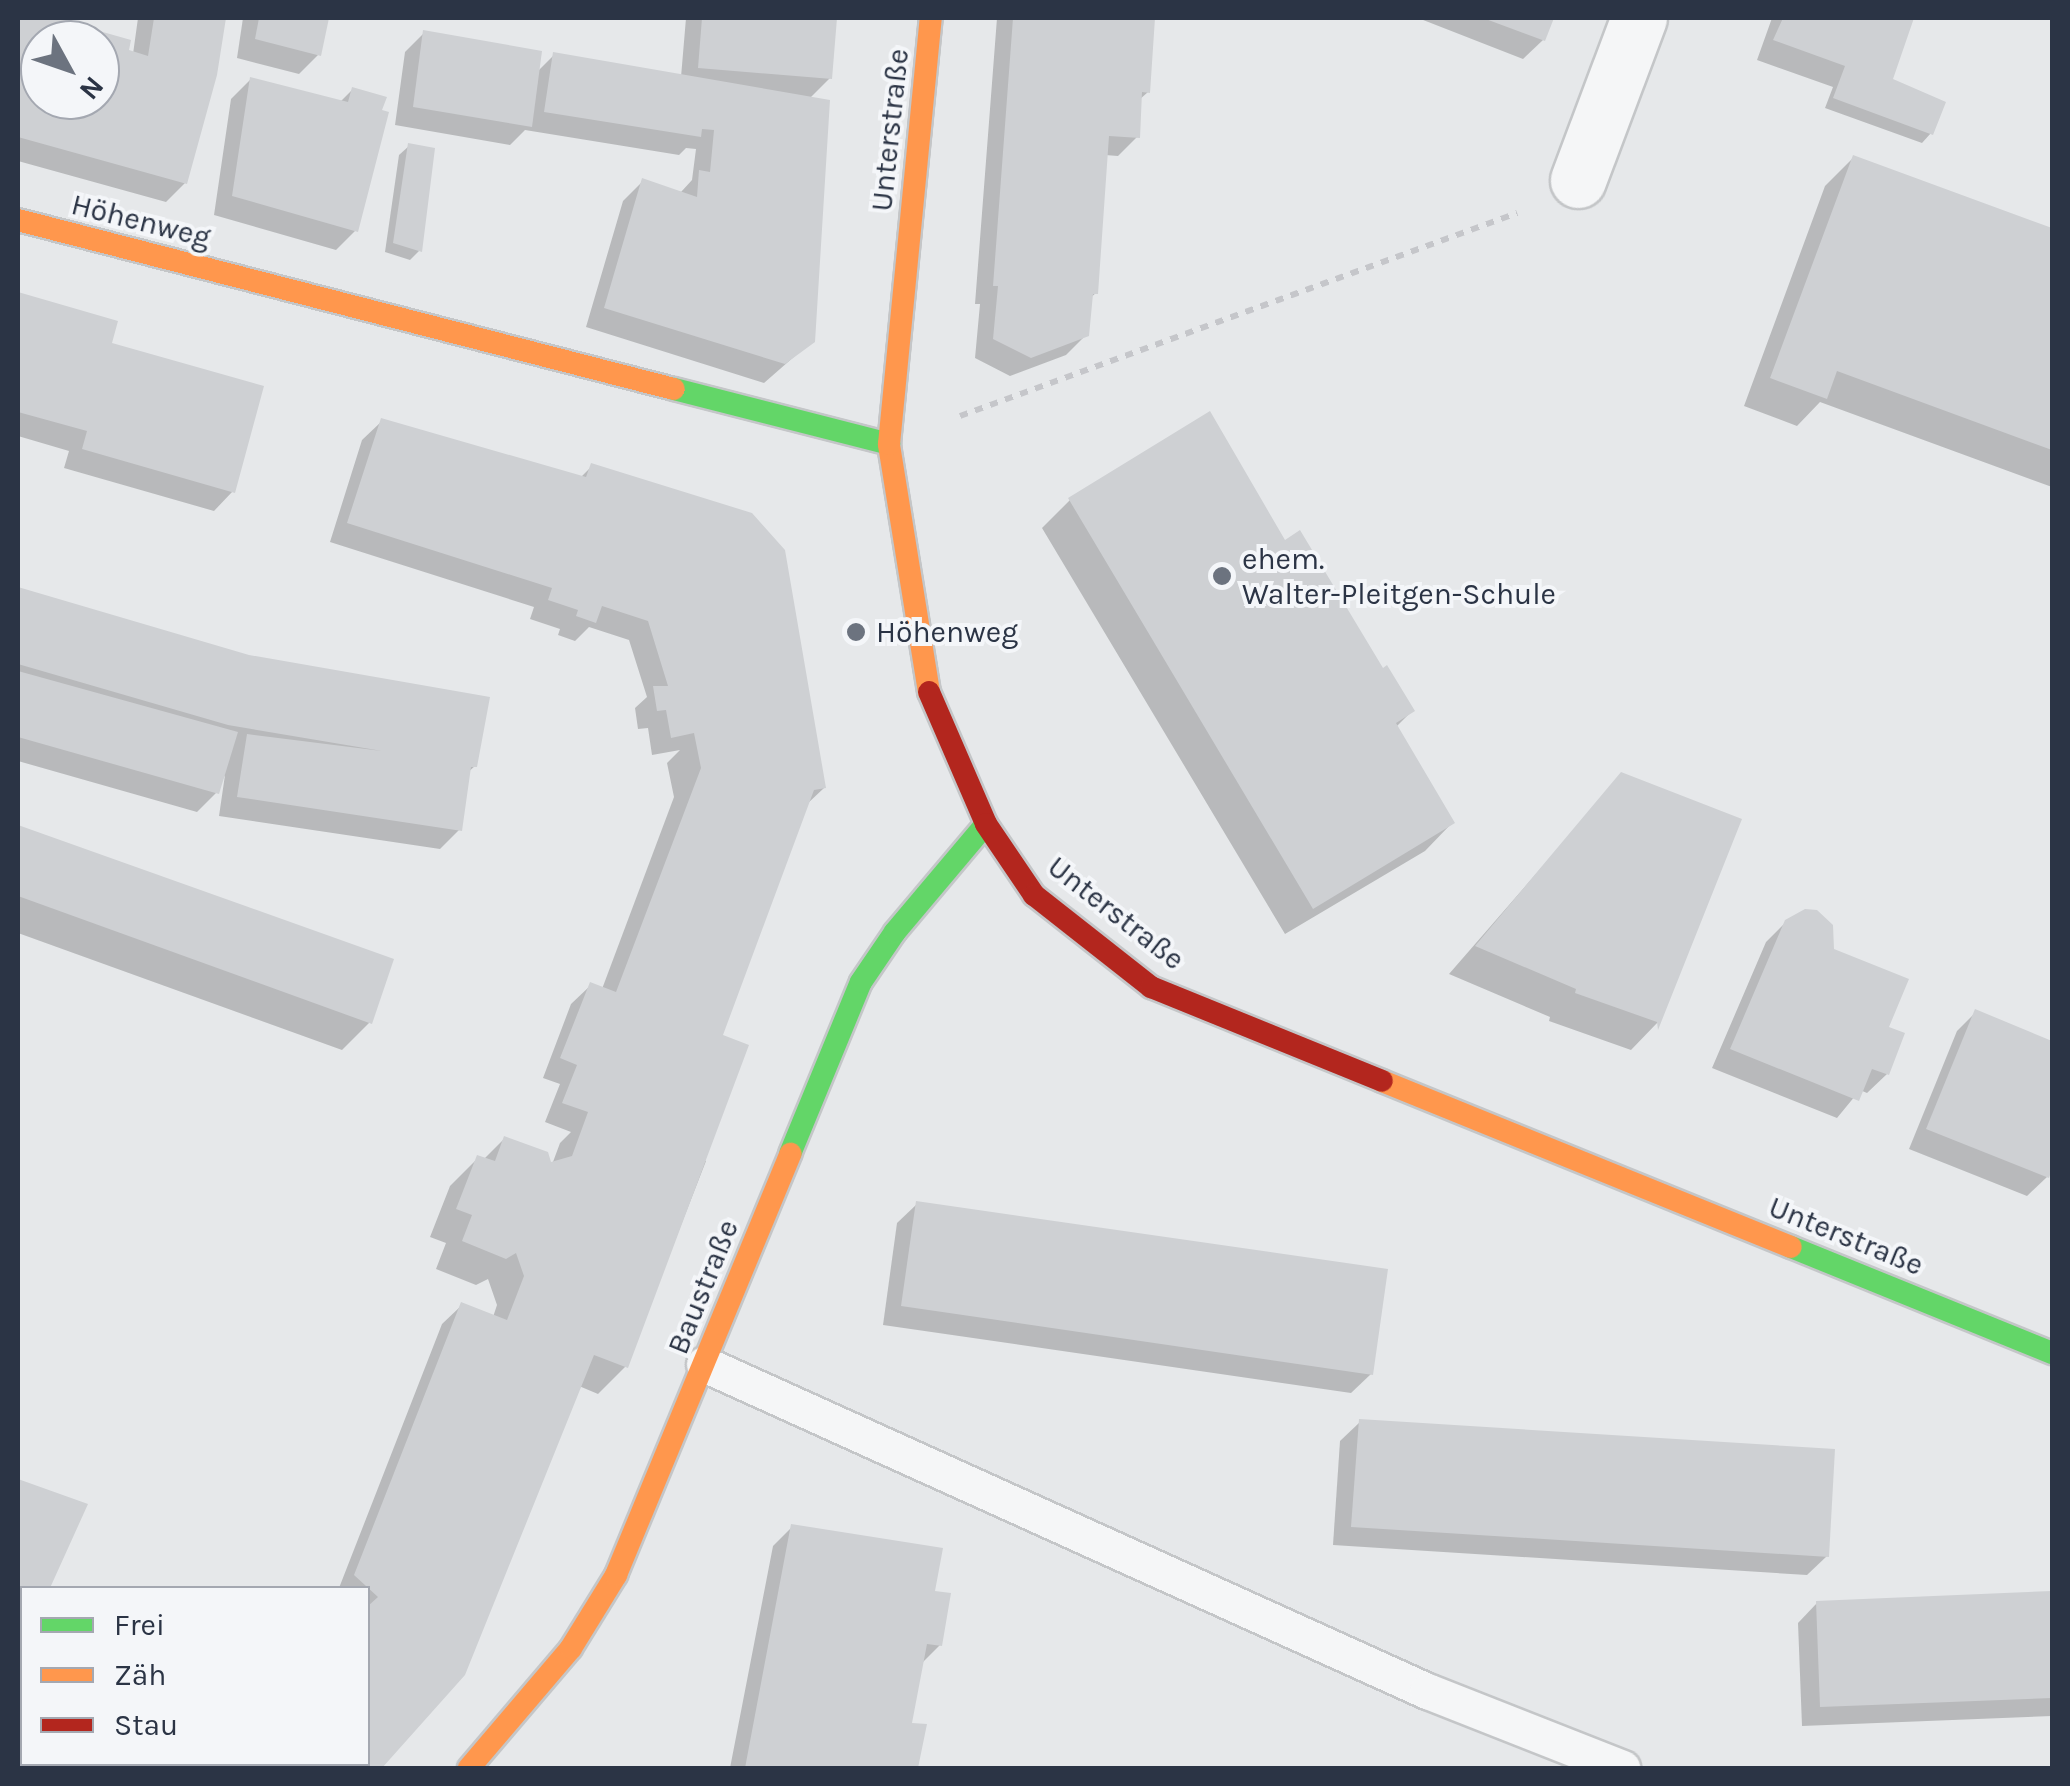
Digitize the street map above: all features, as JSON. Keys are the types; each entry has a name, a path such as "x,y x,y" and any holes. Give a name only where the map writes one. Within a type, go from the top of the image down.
{"street":[{"name":"Unterstraße","path":"931,18 890,444 925,683 986,824 1034,894 1151,987 2052,1353"},
{"path":"1578,180 1638,18"},
{"name":"Höhenweg","path":"18,220 890,444"},
{"name":"Baustraße","path":"469,1768 571,1648 616,1575 860,982 895,932 986,824"}],"lane":[{"path":"704,1364 1427,1692 1622,1768"}],"path":[{"path":"890,444 1033,386 1545,203 1578,180"}],"building":[{"path":"18,18 73,18 20,20 20,120 120,120 120,37 131,40 129,50 148,56 154,18 226,18 217,75 187,184 18,137"},
{"path":"259,18 329,18 321,56 255,39"},
{"path":"702,18 837,18 832,79 698,68"},
{"path":"1013,18 1155,18 1150,93 1142,92 1140,138 1109,136 1098,294 1093,294 1089,336 1031,358 993,339 998,286 993,286"},
{"path":"1483,18 1554,18 1545,41"},
{"path":"1783,18 1914,18 1893,79 1946,102 1933,135 1833,98 1845,66 1773,40"},
{"path":"423,30 542,51 532,127 413,107"},
{"path":"553,52 830,100 815,342 785,364 604,308 642,178 697,197 699,170 710,172 714,130 702,129 701,137 544,112"},
{"path":"250,77 348,102 352,87 387,97 382,110 389,112 358,232 232,196"},
{"path":"408,143 435,148 422,252 393,243"},
{"path":"1853,155 2052,228 2052,450 1837,371 1827,399 1770,378"},
{"path":"18,292 118,321 112,343 264,386 235,493 82,449 87,431 18,412"},
{"path":"1210,411 1285,540 1300,530 1383,668 1387,665 1415,711 1396,723 1455,823 1313,909 1068,498"},
{"path":"381,418 586,477 591,463 752,513 785,550 826,788 814,790 723,1035 749,1045 628,1368 594,1355 465,1675 382,1768 280,1768 275,1766 370,1766 370,1604 378,1597 354,1575 461,1302 507,1320 524,1276 516,1253 506,1259 462,1241 472,1215 456,1209 477,1155 495,1161 504,1136 548,1152 551,1162 572,1156 588,1112 562,1103 577,1065 560,1058 590,982 616,992 701,768 694,733 671,738 666,710 657,711 653,686 668,686 648,621 602,606 596,623 576,616 578,610 548,600 552,588 347,523"},
{"path":"18,587 249,655 490,697 477,767 471,767 462,831 237,797 247,734 382,751 228,725 18,664"},
{"path":"18,671 238,732 219,794 18,737"},
{"path":"1621,772 1742,819 1658,1030 1657,1022 1575,993 1576,989 1475,946"},
{"path":"18,825 394,959 372,1024 18,896"},
{"path":"1805,909 1817,910 1833,925 1834,949 1909,979 1889,1027 1905,1033 1889,1075 1872,1069 1859,1101 1730,1049 1785,920"},
{"path":"1975,1009 2052,1041 2049,1178 1926,1129"},
{"path":"916,1201 1388,1269 1373,1375 901,1306"},
{"path":"1359,1419 1835,1449 1829,1557 1351,1527"},
{"path":"18,1479 88,1504 51,1586 20,1586 18,1645"},
{"path":"791,1524 943,1548 935,1591 951,1593 942,1646 927,1644 912,1723 927,1724 918,1768 745,1768"},
{"path":"2052,1591 2052,1698 1820,1707 1816,1601"}],"traffic: fast":[{"path":"674,389 889,444"},
{"path":"790,1154 861,982 895,932 986,824"},
{"path":"1791,1247 2052,1353"}],"traffic: slow":[{"path":"929,692 889,444 931,18"},
{"path":"18,220 674,389"},
{"path":"1382,1081 1791,1247"},
{"path":"469,1768 571,1648 616,1575 790,1154"}],"traffic: jam":[{"path":"929,692 986,824 1034,895 1151,987 1382,1081"}],"place":[{"name":"ehem. Walter-Pleitgen-Schule","path":"1222,576"},
{"name":"Höhenweg","path":"856,632"}]}
